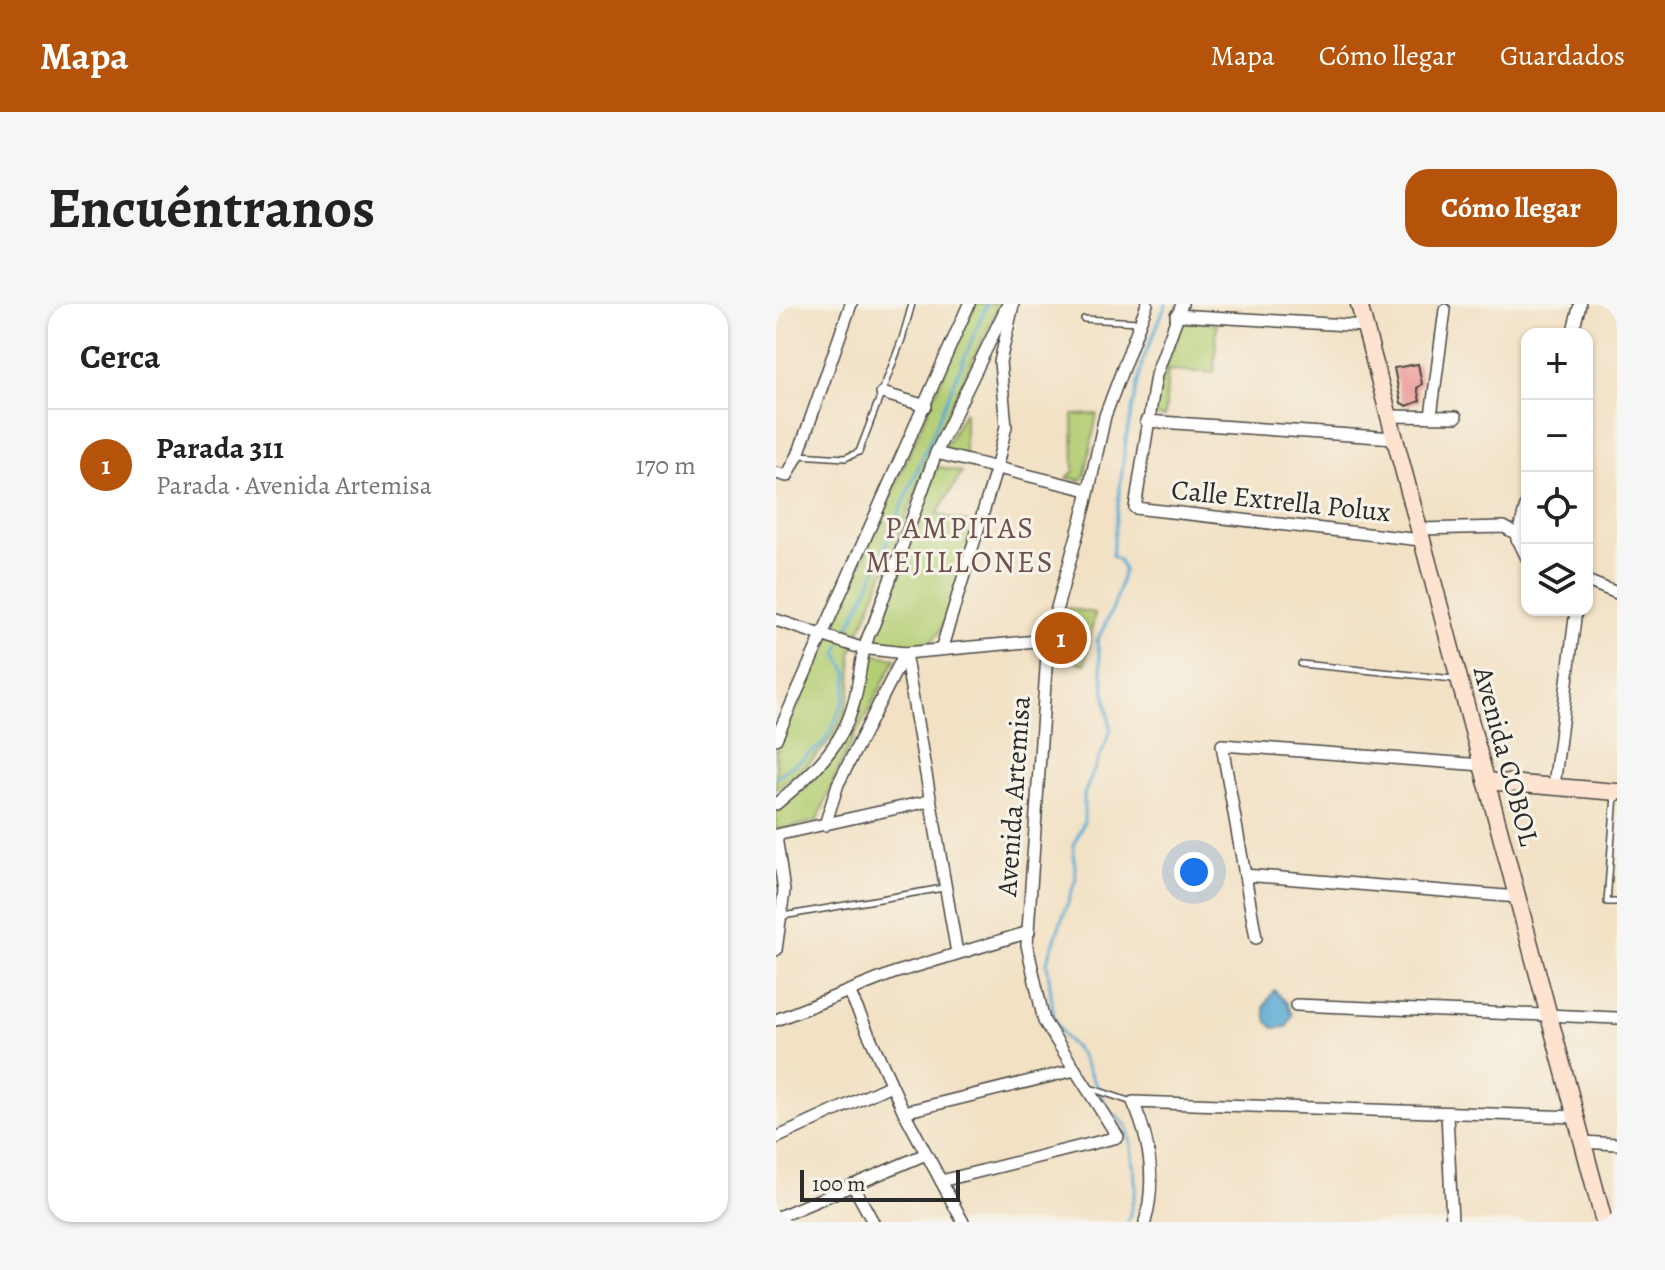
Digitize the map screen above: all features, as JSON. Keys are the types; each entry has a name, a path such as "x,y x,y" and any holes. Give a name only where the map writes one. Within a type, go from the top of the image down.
{"main road":[{"name":"Avenida COBOL","path":"1359,304 1604,1222"},
{"path":"1484,773 1554,786 1616,792"}],"street":[{"path":"776,473 787,476 798,455 851,304"},
{"path":"777,736 969,304"},
{"path":"776,804 824,760 846,728 855,699 861,648 874,624 936,453 1010,304"},
{"path":"942,647 996,470 1006,426 1000,362 1010,304"},
{"name":"Avenida Artemisa","path":"941,1181 1118,1137 1044,1021 1030,968 1029,932 1048,640 1105,416 1147,304"},
{"path":"1574,328 1580,304"},
{"path":"1365,326 1179,310 1156,375 1146,421 1394,438"},
{"path":"1431,416 1445,310"},
{"path":"882,393 926,406"},
{"path":"1388,416 1456,417"},
{"name":"Calle Extrella Polux","path":"1146,421 1135,508 1420,535 1504,527 1515,533 1517,539"},
{"path":"936,453 1088,490"},
{"path":"1521,524 1517,539 1521,547"},
{"path":"1593,583 1617,593"},
{"path":"1554,786 1575,616"},
{"path":"776,620 861,648 905,653 942,647 1048,640"},
{"path":"905,653 943,888 957,953"},
{"path":"825,825 838,784 905,653"},
{"path":"1256,938 1222,745 1484,773"},
{"path":"776,950 784,891 776,836 929,801"},
{"path":"1245,875 1518,897"},
{"path":"776,1020 957,953 1029,932"},
{"path":"849,991 904,1112 963,1222"},
{"path":"1296,1005 1617,1018"},
{"path":"904,1112 1075,1070"},
{"path":"776,1138 891,1085"},
{"path":"1145,1222 1151,1201 1151,1166 1141,1120 1133,1102 1577,1117"},
{"path":"1447,1113 1452,1222"},
{"path":"1582,1142 1617,1144"},
{"path":"776,1218 926,1154"},
{"path":"853,1185 873,1222"}],"lane":[{"path":"798,455 853,457 859,452 912,304"},
{"path":"1084,319 1140,322"},
{"path":"1301,664 1459,679"},
{"path":"1616,792 1607,902 1617,902"},
{"path":"782,916 943,888"},
{"path":"1085,1082 1107,1097 1133,1102"}],"green space":[{"path":"974,304 1000,304 950,407 851,654 852,677 843,716 824,748 776,789 776,751 835,625"},
{"path":"1182,321 1217,324 1214,373 1168,370 1165,417 1151,415"},
{"path":"965,411 965,457 944,449"},
{"path":"1097,414 1085,475 1081,480 1067,478 1074,471 1073,415"},
{"path":"935,468 962,472 937,514 974,524 944,623 937,635 924,644 894,644 874,639"},
{"path":"1061,607 1095,613 1085,664 1052,658"},
{"path":"867,654 896,658 841,763 817,821 776,830 776,811 824,770 843,745 858,708"}],"water":[{"path":"1274,990 1287,1003 1292,1015 1287,1027 1274,1028 1267,1022 1264,1007"}],"building":[{"path":"1418,364 1422,384 1417,388 1420,401 1407,406 1401,403 1394,368"}],"waterway":[{"path":"843,639 866,592 987,304"},
{"path":"1128,1222 1136,1188 1127,1126 1108,1109 1079,1052 1064,1037 1054,1018 1047,962 1076,879 1073,846 1084,822 1084,794 1111,730 1097,641 1114,606 1124,570 1119,560 1112,556 1126,438 1143,360 1166,304"},
{"path":"776,777 822,745 832,728 844,700 848,674 837,653 840,646"}],"place":[{"name":"Parada 311","path":"1061,638"}],"district":[{"name":"PAMPITAS MEJILLONES","path":"960,545"}]}
